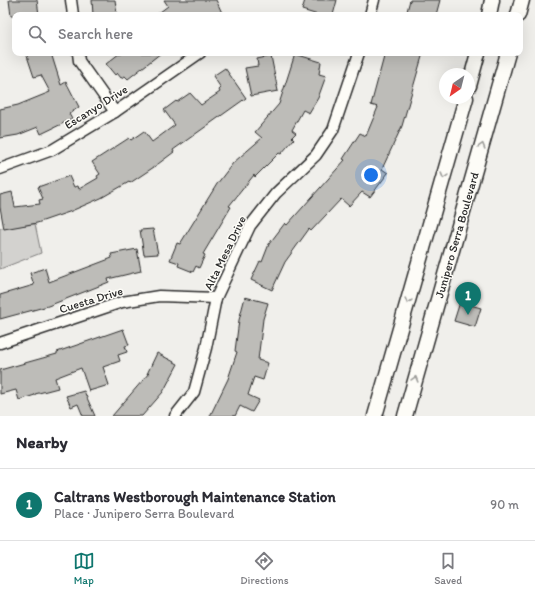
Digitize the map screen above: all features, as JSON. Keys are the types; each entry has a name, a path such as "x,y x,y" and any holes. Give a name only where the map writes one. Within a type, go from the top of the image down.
{"main road":[{"path":"490,12 492,0"},
{"path":"519,12 522,0"},
{"path":"474,68 477,56"},
{"name":"Junipero Serra Boulevard","path":"404,416 507,56"},
{"path":"375,416 464,104"}],"street":[{"path":"71,0 73,12"},
{"path":"371,12 374,0"},
{"path":"78,56 79,61 115,112"},
{"name":"Escanyo Drive","path":"0,169 52,150 115,112 196,56"},
{"name":"Alta Mesa Drive","path":"175,416 194,392 206,348 216,298 250,226 276,193 316,156 333,130 357,56"},
{"name":"Cuesta Drive","path":"0,344 122,302 159,296 216,298"}],"shaded area":[{"path":"35,224 41,253 0,269 0,228"}],"building":[{"path":"9,0 37,0 39,12 12,12 11,16"},
{"path":"92,0 115,0 117,12 93,12"},
{"path":"164,0 216,0 222,12 160,12 168,6"},
{"path":"305,0 337,0 334,12 308,12 302,10"},
{"path":"410,0 440,0 437,12 407,12"},
{"path":"27,56 52,56 61,85 66,82 79,107 69,114 72,119 41,134 38,127 18,135 0,138 0,109 18,105 50,92 41,75 34,77"},
{"path":"116,56 157,56 128,79 125,76 121,78 117,73 115,75 106,64"},
{"path":"271,56 278,91 251,96 245,68 258,66 257,59"},
{"path":"294,56 302,56 321,62 319,74 326,76 318,98 309,113 303,110 292,130 296,133 292,137 294,139 281,154 279,153 255,177 254,175 229,206 231,207 203,254 205,255 199,268 196,266 193,272 178,266 179,263 170,260 177,243 180,244 217,184 233,163 262,138 255,132 279,104"},
{"path":"384,56 422,56 402,126 382,169 388,173 370,197 362,192 349,206 341,199 311,231 309,229 285,262 272,290 251,280 260,261 262,262 269,244 285,223 287,225 345,160 343,159 360,133 366,136 378,107 371,105"},
{"path":"225,68 246,98 173,150 174,152 154,167 130,183 129,182 101,198 69,212 37,223 4,229 0,207 0,195 12,192 15,207 40,204 39,200 43,199 38,187 69,176 74,187 78,186 79,189 98,178 97,176 100,174 92,162 129,138 131,140 144,131 152,142 175,125 164,110 176,101 177,102 190,93 201,105 220,92 219,90 221,88 213,76"},
{"path":"153,229 158,254 144,255 140,230"},
{"path":"137,249 141,271 108,279 109,282 48,306 0,319 0,295 34,285 30,273 45,268 49,282 112,258 111,254"},
{"path":"245,297 268,303 263,319 258,360 268,363 263,380 254,377 248,395 259,400 252,412 240,406 235,416 210,416 228,379 237,352 235,351 239,320"},
{"path":"460,302 481,308 475,327 454,321"},
{"path":"123,329 129,345 125,346 127,352 118,355 120,361 103,367 109,385 89,391 81,368 55,378 58,388 19,400 16,390 0,394 0,370 57,354 57,352"},
{"path":"157,353 178,364 163,392 142,416 112,416 149,373 147,374"},
{"path":"84,391 95,416 83,416 78,404 71,407 66,396"}],"place":[{"name":"Caltrans Westborough Maintenance Station","path":"468,315"}]}
